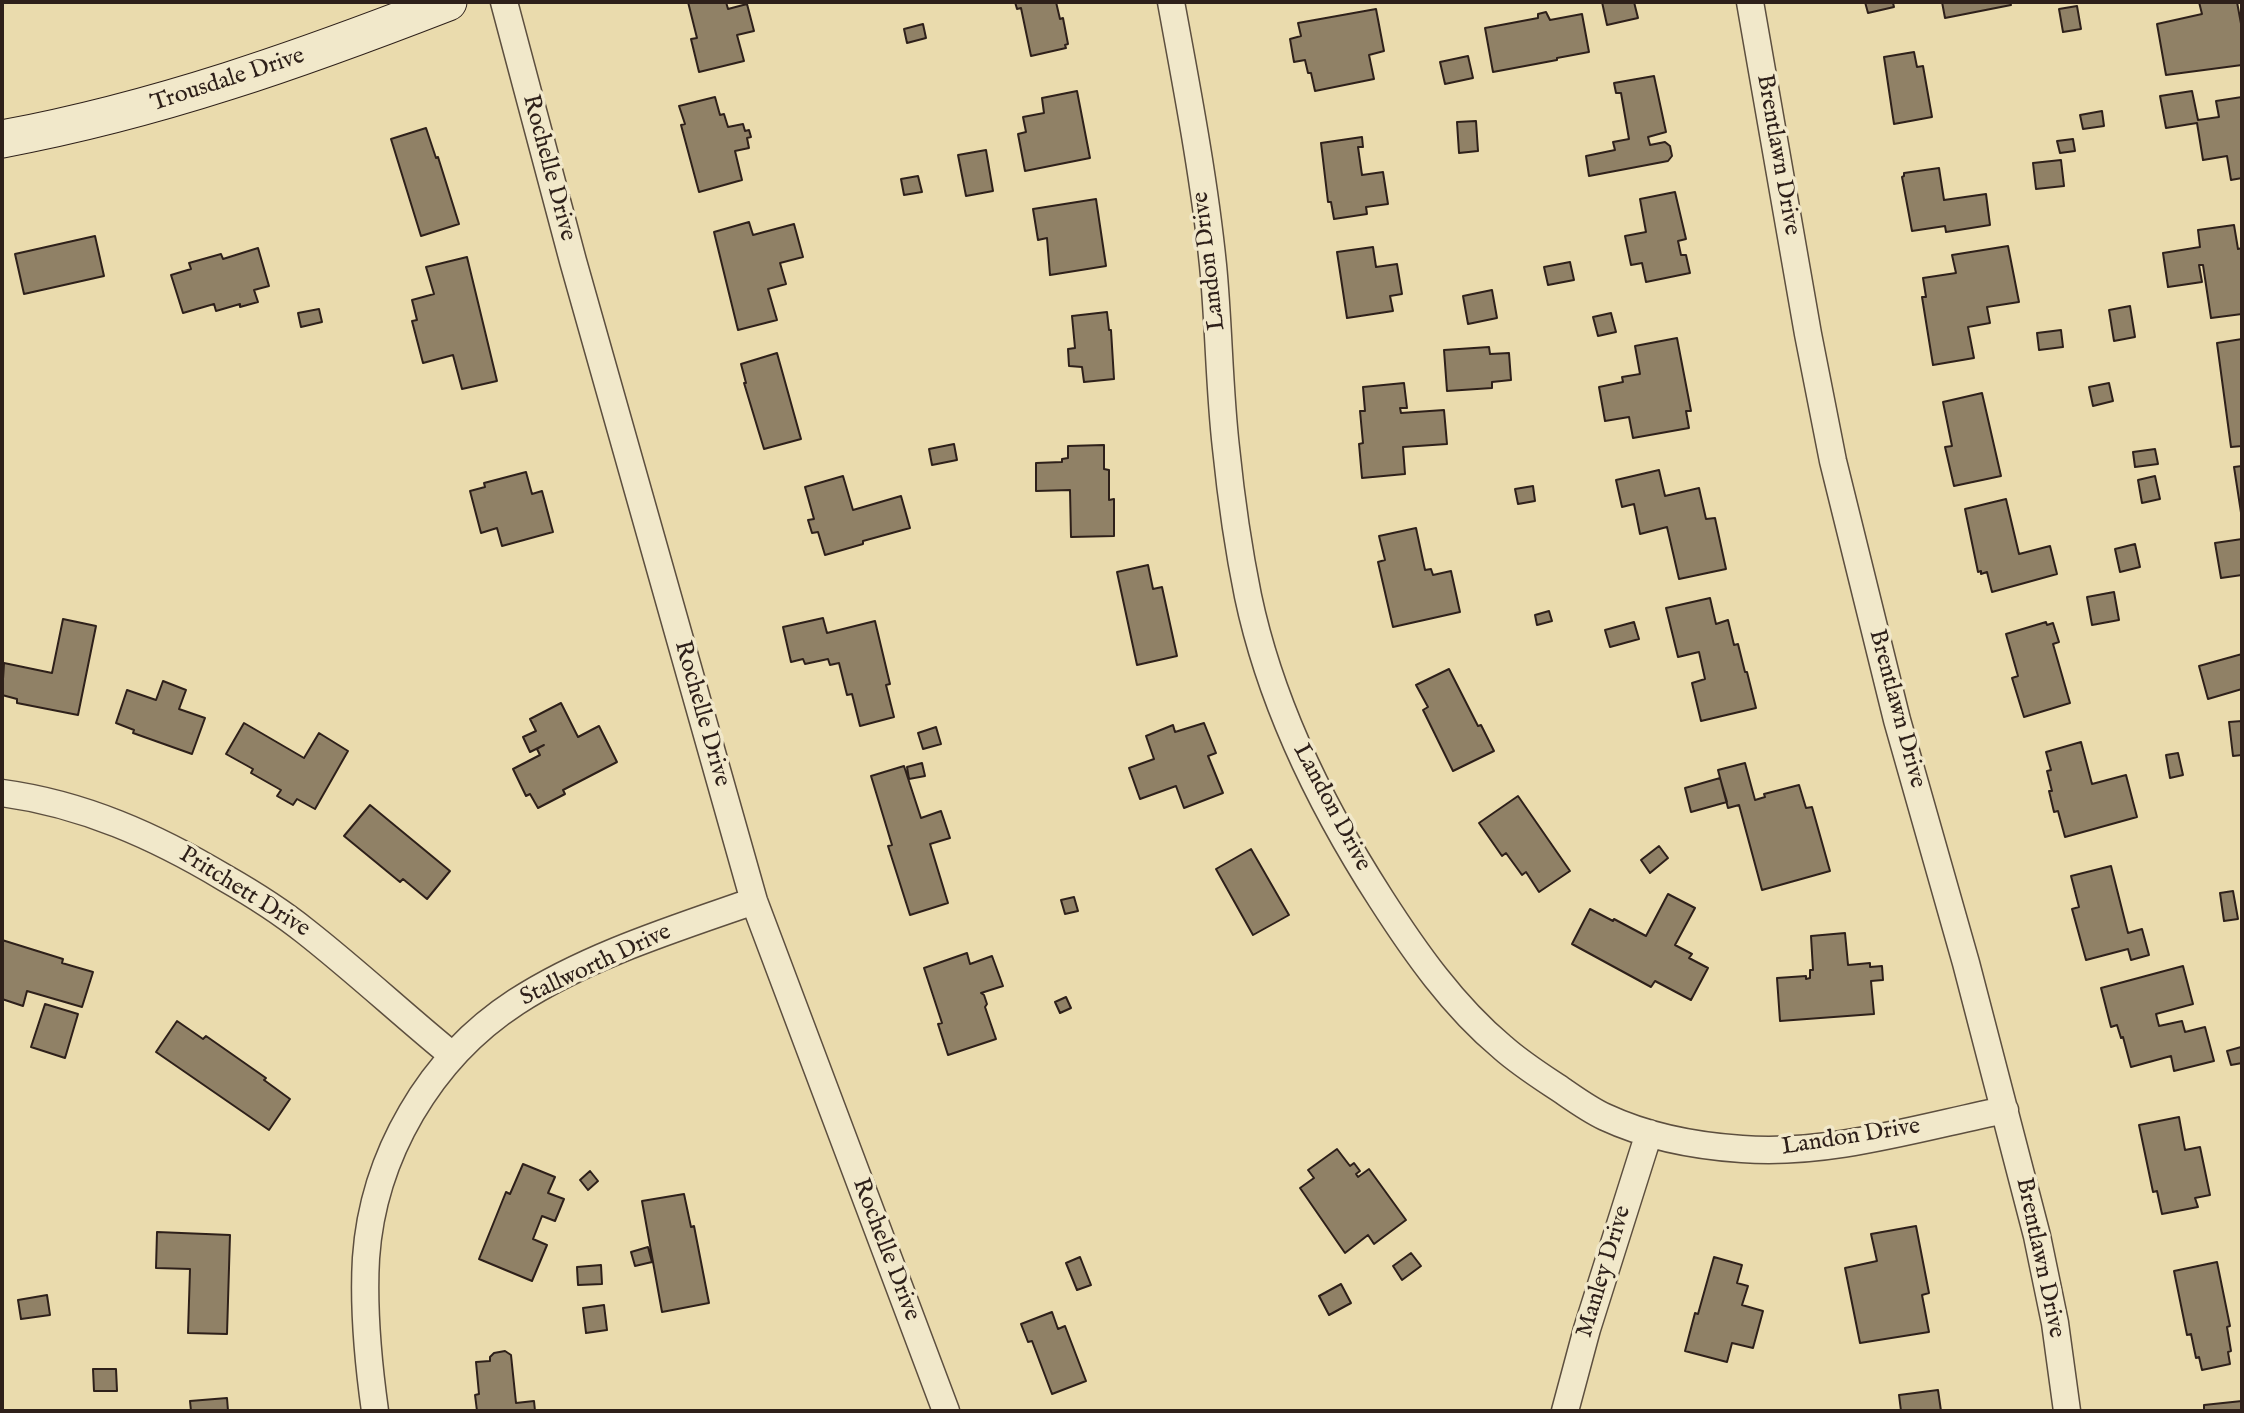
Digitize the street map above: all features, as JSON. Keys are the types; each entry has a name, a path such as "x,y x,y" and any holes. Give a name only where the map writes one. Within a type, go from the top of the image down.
{"street":[{"name":"Trousdale Drive","path":"2,139 113,116 192,94 325,50 448,2"},
{"name":"Rochelle Drive","path":"504,2 573,261 754,901 946,1411"},
{"name":"Landon Drive","path":"1171,2 1209,229 1226,446 1249,599 1282,713 1310,774 1353,855 1410,943 1465,1012 1504,1049 1535,1073 1604,1116 1649,1133 1679,1141 1770,1151 1871,1138 2005,1110"},
{"name":"Brentlawn Drive","path":"1750,2 1833,461 1897,720 1966,962 2037,1236 2055,1323 2067,1411"},
{"name":"Pritchett Drive","path":"2,793 25,796 93,814 142,833 194,859 257,897 304,930 452,1055"},
{"name":"Stallworth Drive","path":"374,1411 368,1354 366,1260 375,1202 383,1174 403,1127 452,1055 472,1035 516,1002 581,968 668,931 754,901"},
{"name":"Manley Drive","path":"1565,1411 1587,1329 1649,1133"}],"building":[{"path":"688,2 726,2 728,9 747,4 754,31 737,35 744,61 699,72 691,39 697,38"},
{"path":"1015,2 1056,2 1060,19 1063,18 1068,44 1065,45 1066,48 1031,56 1021,8 1017,9"},
{"path":"1602,2 1634,2 1638,18 1607,25"},
{"path":"1865,2 1898,2 1893,3 1894,7 1868,13"},
{"path":"1942,2 2010,2 2011,5 1945,18"},
{"path":"2199,2 2237,2 2242,29 2242,65 2166,75 2157,24 2202,14"},
{"path":"2077,6 2081,29 2063,32 2059,9"},
{"path":"1376,9 1384,51 1369,55 1374,79 1315,91 1305,60 1294,62 1290,39 1301,36 1298,23"},
{"path":"1546,12 1550,20 1582,14 1589,52 1493,72 1485,28 1538,18 1538,14"},
{"path":"923,24 926,38 907,43 904,29"},
{"path":"1914,52 1917,67 1923,66 1932,117 1894,124 1884,57"},
{"path":"1468,56 1473,78 1445,84 1440,62"},
{"path":"1654,76 1666,132 1648,137 1650,145 1665,142 1670,146 1672,156 1668,161 1589,176 1586,156 1615,150 1613,142 1629,139 1621,93 1616,93 1614,83"},
{"path":"1077,91 1090,158 1025,171 1018,134 1026,132 1023,117 1044,113 1042,98"},
{"path":"2192,91 2198,120 2219,117 2216,101 2242,97 2242,178 2231,180 2227,156 2203,160 2197,123 2166,128 2160,96"},
{"path":"715,97 720,115 724,114 728,127 743,124 751,137 747,138 749,148 735,151 742,180 699,192 681,125 685,124 679,106"},
{"path":"2102,111 2104,126 2083,129 2080,115"},
{"path":"1476,121 1478,151 1459,153 1457,122"},
{"path":"426,128 459,224 421,236 391,139"},
{"path":"1362,137 1363,147 1358,147 1362,175 1383,172 1388,204 1366,207 1367,214 1334,219 1331,202 1328,202 1321,143"},
{"path":"2073,139 2075,151 2060,153 2057,141"},
{"path":"986,150 993,191 966,196 958,155"},
{"path":"2061,160 2064,186 2036,189 2033,163"},
{"path":"1939,168 1944,200 1986,194 1990,225 1946,232 1945,226 1912,231 1902,177 1904,173"},
{"path":"918,176 922,192 904,195 901,179"},
{"path":"1675,192 1686,239 1678,241 1681,255 1686,255 1690,273 1646,282 1642,263 1631,265 1625,236 1646,232 1640,199"},
{"path":"1096,199 1106,266 1050,275 1047,238 1038,240 1033,209"},
{"path":"749,222 753,235 794,224 803,257 780,263 786,284 768,289 777,320 738,330 714,232"},
{"path":"2234,225 2238,249 2242,248 2242,314 2211,318 2203,265 2199,265 2202,282 2168,287 2163,253 2200,247 2198,230"},
{"path":"95,236 104,276 24,294 15,254"},
{"path":"2008,246 2019,302 1987,307 1990,323 1968,327 1974,358 1933,365 1922,297 1926,297 1923,278 1956,273 1952,255"},
{"path":"1373,247 1376,267 1397,264 1402,294 1390,296 1393,311 1347,318 1337,252"},
{"path":"258,248 269,286 254,290 258,302 216,311 214,304 183,313 171,275 191,269 189,263 221,254 223,259"},
{"path":"467,257 497,381 462,389 453,355 423,363 412,321 417,320 412,300 434,294 426,267"},
{"path":"1570,262 1574,280 1548,285 1544,267"},
{"path":"1492,290 1497,318 1468,324 1463,296"},
{"path":"2130,306 2135,337 2114,341 2109,310"},
{"path":"319,309 322,322 301,327 298,313"},
{"path":"1107,312 1111,330 1114,379 1084,382 1082,367 1069,366 1068,349 1075,348 1072,316"},
{"path":"1611,313 1616,332 1598,336 1593,317"},
{"path":"2061,330 2063,347 2039,350 2037,333"},
{"path":"1677,338 1691,411 1686,411 1689,428 1633,438 1629,417 1605,421 1599,387 1623,382 1622,377 1640,374 1635,346"},
{"path":"2242,339 2242,446 2231,447 2217,343"},
{"path":"1489,347 1490,354 1509,353 1511,380 1492,382 1492,388 1447,391 1444,350"},
{"path":"777,353 801,439 764,449 741,364"},
{"path":"1404,383 1407,408 1400,408 1401,413 1444,410 1447,444 1403,447 1405,474 1362,478 1359,444 1363,443 1360,411 1365,411 1363,387"},
{"path":"2109,383 2113,401 2093,406 2089,387"},
{"path":"1982,393 2001,476 1954,486 1945,447 1952,446 1943,402"},
{"path":"954,444 957,460 932,465 929,449"},
{"path":"1104,445 1104,469 1109,470 1109,500 1114,499 1114,536 1071,537 1070,490 1036,491 1036,463 1062,462 1062,459 1068,458 1068,446"},
{"path":"2155,449 2158,464 2135,467 2133,452"},
{"path":"2242,466 2242,519 2234,467"},
{"path":"1659,470 1665,496 1699,488 1706,519 1715,518 1726,569 1679,579 1667,527 1640,534 1634,504 1622,507 1616,480"},
{"path":"526,472 532,494 542,491 553,532 502,546 497,528 481,533 470,491 485,487 484,483"},
{"path":"843,476 853,510 901,496 910,528 825,555 818,532 812,533 808,520 814,519 805,487"},
{"path":"2155,476 2160,499 2142,503 2138,480"},
{"path":"1533,486 1535,501 1518,504 1515,489"},
{"path":"2006,499 2019,554 2050,546 2057,574 1992,592 1987,572 1978,572 1965,509"},
{"path":"1416,528 1425,570 1431,569 1433,575 1451,571 1460,612 1393,627 1378,562 1385,560 1379,536"},
{"path":"2242,539 2242,575 2221,578 2215,543"},
{"path":"2135,544 2140,567 2120,572 2115,549"},
{"path":"1148,565 1153,589 1162,587 1177,656 1137,665 1117,572"},
{"path":"2114,592 2119,620 2092,625 2087,597"},
{"path":"1710,598 1716,624 1728,620 1734,645 1738,644 1747,672 1756,708 1701,721 1692,683 1705,679 1699,652 1678,657 1666,608"},
{"path":"1549,611 1552,621 1537,625 1535,615"},
{"path":"823,618 827,633 875,621 890,684 886,685 894,717 860,726 852,694 847,695 839,663 830,665 828,659 805,664 803,659 791,662 783,627"},
{"path":"63,619 96,626 78,715 17,703 17,699 2,695 4,663 52,673"},
{"path":"1634,622 1639,639 1610,647 1605,630"},
{"path":"2046,622 2047,625 2053,623 2059,642 2053,644 2070,703 2024,717 2012,678 2018,676 2006,634"},
{"path":"2242,654 2242,689 2208,699 2199,666"},
{"path":"1449,669 1494,751 1453,771 1423,710 1428,707 1416,685"},
{"path":"163,681 186,690 179,709 205,718 192,754 133,733 134,730 116,723 127,690 156,700"},
{"path":"561,703 578,737 599,726 617,762 563,790 565,794 538,808 530,794 526,796 513,769 540,755 537,749 544,745 530,752 523,737 536,731 530,719"},
{"path":"2242,721 2242,755 2233,756 2229,722"},
{"path":"244,723 304,758 319,733 348,751 315,809 297,799 293,805 277,796 281,790 251,773 253,769 226,754"},
{"path":"1204,723 1216,753 1208,756 1223,793 1184,808 1176,786 1140,799 1129,768 1154,759 1146,736 1173,725 1175,732"},
{"path":"936,727 941,744 923,749 918,733"},
{"path":"2081,742 2092,784 2126,775 2137,817 2065,837 2058,811 2054,812 2049,791 2052,791 2047,771 2051,770 2046,752"},
{"path":"2178,753 2183,775 2170,778 2166,755"},
{"path":"922,763 925,776 909,779 907,767"},
{"path":"1745,763 1755,800 1765,797 1764,794 1799,785 1806,808 1812,807 1830,871 1762,890 1739,805 1728,808 1718,770"},
{"path":"904,766 921,818 941,811 950,838 930,844 948,903 910,915 888,846 892,845 871,776"},
{"path":"1720,778 1727,802 1691,812 1685,788"},
{"path":"1518,796 1570,871 1539,892 1526,872 1522,875 1506,853 1502,856 1479,823"},
{"path":"370,805 450,871 427,899 403,879 400,882 344,836"},
{"path":"1659,846 1668,858 1650,873 1641,860"},
{"path":"1251,849 1289,915 1253,935 1216,869"},
{"path":"2111,866 2128,933 2142,929 2149,955 2131,960 2128,949 2086,960 2072,909 2079,907 2071,876"},
{"path":"2233,891 2238,919 2224,921 2220,893"},
{"path":"1668,894 1695,908 1675,945 1692,954 1689,958 1708,968 1691,1000 1655,981 1651,987 1572,944 1590,909 1646,936"},
{"path":"1074,897 1078,911 1065,914 1061,900"},
{"path":"1845,933 1848,965 1870,963 1870,967 1882,966 1883,980 1871,981 1874,1014 1780,1021 1777,978 1810,978 1810,970 1813,970 1811,936"},
{"path":"2,940 63,959 62,963 93,972 82,1007 27,991 23,1006 2,999"},
{"path":"967,953 970,964 992,956 1003,986 981,993 987,1004 985,1007 996,1039 948,1055 938,1024 942,1023 924,968"},
{"path":"2183,966 2193,1004 2156,1014 2159,1026 2182,1021 2185,1032 2205,1027 2214,1061 2174,1071 2171,1056 2131,1067 2117,1025 2111,1027 2101,988"},
{"path":"1066,997 1071,1008 1060,1013 1055,1002"},
{"path":"45,1004 78,1014 65,1058 31,1047"},
{"path":"177,1021 203,1039 206,1036 266,1078 264,1080 290,1099 269,1130 156,1052"},
{"path":"2241,1047 2242,1063 2231,1065 2227,1051"},
{"path":"2179,1117 2185,1150 2200,1147 2210,1195 2195,1198 2198,1207 2162,1214 2157,1191 2153,1192 2139,1125"},
{"path":"1337,1149 1350,1166 1354,1163 1360,1171 1356,1174 1358,1177 1369,1169 1406,1220 1374,1244 1368,1235 1345,1253 1300,1188 1314,1178 1308,1170"},
{"path":"523,1164 555,1177 548,1193 564,1199 555,1221 542,1216 533,1239 547,1245 532,1281 479,1259 506,1192 510,1194"},
{"path":"590,1171 598,1181 588,1190 580,1180"},
{"path":"684,1194 691,1227 694,1226 709,1303 662,1312 642,1201"},
{"path":"1916,1226 1929,1293 1922,1295 1929,1332 1860,1343 1845,1268 1877,1261 1871,1234"},
{"path":"157,1232 230,1235 227,1334 188,1333 190,1269 156,1268"},
{"path":"648,1247 652,1262 635,1266 631,1252"},
{"path":"1411,1253 1421,1266 1402,1280 1393,1266"},
{"path":"1080,1257 1091,1285 1077,1290 1066,1263"},
{"path":"1714,1257 1742,1265 1737,1283 1748,1286 1742,1305 1763,1311 1753,1348 1732,1343 1727,1362 1685,1351"},
{"path":"2217,1262 2230,1326 2227,1327 2230,1364 2202,1370 2199,1357 2196,1358 2191,1334 2187,1335 2174,1271"},
{"path":"601,1265 602,1284 578,1285 577,1267"},
{"path":"1341,1284 1351,1303 1329,1315 1319,1296"},
{"path":"47,1295 50,1315 21,1319 18,1300"},
{"path":"604,1305 607,1330 586,1333 583,1308"},
{"path":"1052,1312 1058,1329 1065,1326 1086,1381 1052,1394 1032,1341 1028,1342 1021,1324"},
{"path":"505,1351 511,1355 516,1403 534,1401 535,1411 477,1411 475,1395 479,1394 476,1362 490,1361 494,1353"},
{"path":"93,1369 116,1369 117,1391 94,1391"},
{"path":"1938,1390 1941,1411 1901,1411 1899,1395"},
{"path":"227,1398 228,1411 191,1411 190,1401"},
{"path":"2242,1401 2242,1411 2204,1411 2204,1405"}]}
